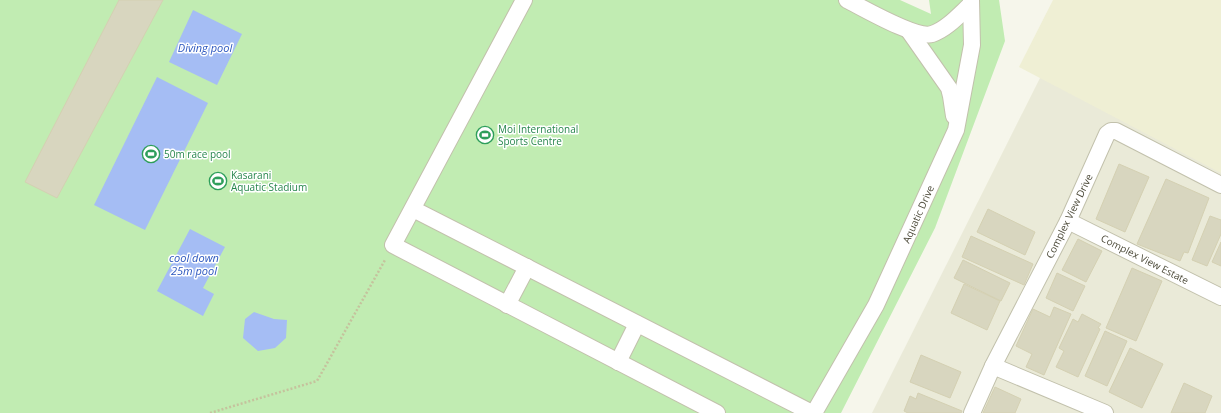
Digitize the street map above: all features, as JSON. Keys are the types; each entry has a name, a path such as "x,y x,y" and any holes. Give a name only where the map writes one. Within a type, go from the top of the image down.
{"street":[{"path":"524,0 393,246 717,413"},
{"path":"846,0 908,31 929,35 941,30 971,2"},
{"name":"Aquatic Drive","path":"813,413 876,305 956,130 972,45 971,2"},
{"path":"908,31 948,88 951,96 956,130"},
{"name":"Complex View Drive","path":"972,413 993,366 1068,221 1107,134 1111,131 1116,131 1221,185"},
{"path":"413,209 813,413"},
{"name":"Complex View Estate","path":"1068,221 1221,297"},
{"path":"507,305 527,267"},
{"path":"618,362 637,324"},
{"path":"993,366 1105,413"}],"path":[{"path":"210,413 317,381 393,246"}],"shaded area":[{"path":"1053,0 1221,0 1221,173 1019,67"},
{"path":"1041,76 1221,171 1221,413 872,413"}],"green space":[{"name":"Moi International Sports Centre","path":"0,0 900,0 931,14 929,0 999,0 1005,41 935,228 841,413 0,413"}],"water":[{"name":"Diving pool","path":"193,10 242,34 217,85 169,62"},
{"name":"50m race pool","path":"157,77 208,103 145,230 94,205"},
{"name":"cool down 25m pool","path":"190,229 225,247 203,288 214,294 203,316 157,291"},
{"path":"254,312 274,319 287,320 286,338 275,348 258,351 243,338 245,319"}],"building":[{"path":"119,0 163,0 57,198 25,182"},
{"path":"1119,164 1149,177 1125,232 1096,219"},
{"path":"1166,179 1209,198 1188,253 1184,252 1180,261 1137,244"},
{"path":"988,209 1035,232 1025,255 977,232"},
{"path":"1210,216 1221,220 1221,234 1207,266 1192,260"},
{"path":"971,236 1033,264 1024,285 962,257"},
{"path":"1078,239 1102,251 1086,282 1062,270"},
{"path":"1221,242 1221,266 1212,262"},
{"path":"963,260 1010,283 1001,301 954,278"},
{"path":"1132,268 1162,281 1136,341 1106,328"},
{"path":"1057,273 1085,286 1073,311 1046,298"},
{"path":"964,284 1000,301 987,330 951,313"},
{"path":"1054,307 1071,314 1044,375 1026,367 1032,354 1016,346 1033,309 1050,317"},
{"path":"1082,314 1101,324 1078,377 1056,367 1064,351 1059,348 1073,319 1078,322"},
{"path":"1105,331 1127,341 1107,386 1085,376"},
{"path":"1130,348 1163,364 1142,408 1109,392"},
{"path":"921,355 961,372 950,398 910,382"},
{"path":"1184,383 1212,396 1205,413 1171,413"},
{"path":"995,387 1021,399 1015,413 983,413"},
{"path":"918,393 962,411 961,413 908,413 904,411 910,396 916,399"}],"place":[{"name":"Moi International Sports Centre","path":"485,135"},
{"name":"50m race pool","path":"151,154"},
{"name":"Kasarani Aquatic Stadium","path":"218,181"}]}
